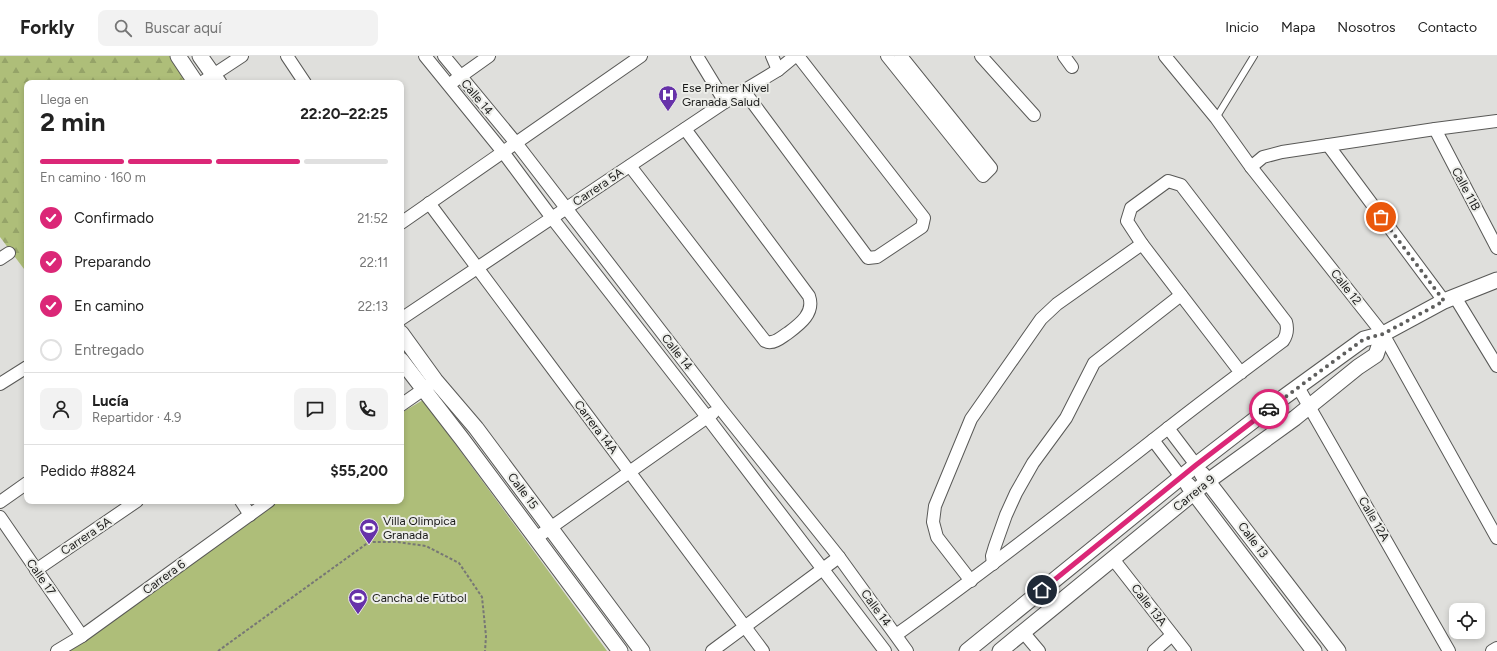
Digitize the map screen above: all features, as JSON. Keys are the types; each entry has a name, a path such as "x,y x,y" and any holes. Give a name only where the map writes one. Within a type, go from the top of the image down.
{"street":[{"path":"178,56 194,80"},
{"path":"200,56 211,80 242,56"},
{"path":"287,56 303,80"},
{"name":"Calle 14","path":"425,56 503,152 552,218 707,417 885,651"},
{"name":"Calle 14","path":"444,56 516,143 565,209 720,408 839,557 908,651"},
{"path":"448,85 489,56"},
{"path":"404,221 641,56"},
{"path":"697,56 726,102"},
{"path":"772,56 778,70"},
{"name":"Carrera 5A","path":"404,318 685,129 778,70 795,56"},
{"path":"744,91 868,258 876,257 922,227 924,218 798,56"},
{"path":"887,56 983,176 991,168 901,56"},
{"path":"981,56 1034,115"},
{"path":"1064,56 1072,66"},
{"name":"Calle 12","path":"1165,56 1216,118 1251,167 1383,334 1497,538"},
{"path":"1251,167 1263,156 1282,152 1497,121"},
{"path":"630,166 765,341 772,342 785,335 806,318 812,302 685,129"},
{"name":"Calle 11B","path":"1435,129 1497,248"},
{"path":"1328,145 1449,299 1497,366"},
{"path":"896,635 971,581 1283,341 1287,332 1286,322 1181,185 1168,181 1131,208 1127,221 1142,244 1241,373"},
{"name":"Carrera 14A","path":"430,203 763,651"},
{"path":"971,581 937,537 933,522 935,506 971,419 1041,319 1057,304 1142,244"},
{"name":"Carrera 9","path":"967,651 1196,465 1364,339 1383,334 1449,299 1497,280"},
{"path":"993,564 992,556 995,546 1016,493 1040,454 1066,418 1094,363 1181,295"},
{"name":"Carrera 9","path":"1000,651 1208,481 1376,355 1383,334"},
{"name":"Calle 15","path":"404,337 435,380 476,428 642,651"},
{"name":"Calle 15","path":"404,364 462,439 620,651"},
{"path":"0,384 24,368"},
{"path":"404,403 435,380"},
{"name":"Calle 12A","path":"1298,387 1449,651"},
{"path":"536,538 720,408"},
{"name":"Calle 13","path":"1168,428 1338,651"},
{"name":"Calle 13","path":"1153,440 1314,651"},
{"path":"0,502 24,485"},
{"name":"Carrera 5A","path":"36,570 133,504"},
{"path":"242,504 250,515"},
{"name":"Carrera 6","path":"57,651 82,636 265,504"},
{"name":"Calle 17","path":"0,517 82,636"},
{"path":"712,651 839,557"},
{"name":"Calle 13A","path":"1113,559 1185,651"},
{"path":"1023,632 1039,651"},
{"path":"1154,651 1172,635"},
{"path":"1492,651 1497,648"}],"lane":[{"path":"1216,118 1254,56"}],"path":[{"path":"218,651 369,542 397,542 426,546 459,563 482,597 486,636 485,651"}],"green space":[{"path":"0,56 170,56 188,80 24,80 24,269 0,237"},
{"name":"Villa Olimpica Granada","path":"423,400 607,651 58,651 266,504 404,504 404,411"}],"way so far":[{"path":"1269,409 1364,339 1383,334 1444,301 1381,217"}],"place":[{"name":"Ese Primer Nivel Granada Salud","path":"668,112"},
{"name":"Villa Olimpica Granada","path":"369,545"},
{"name":"Cancha de Fútbol","path":"358,615"}],"route":[{"path":"1042,590 1196,465 1269,409"}]}
